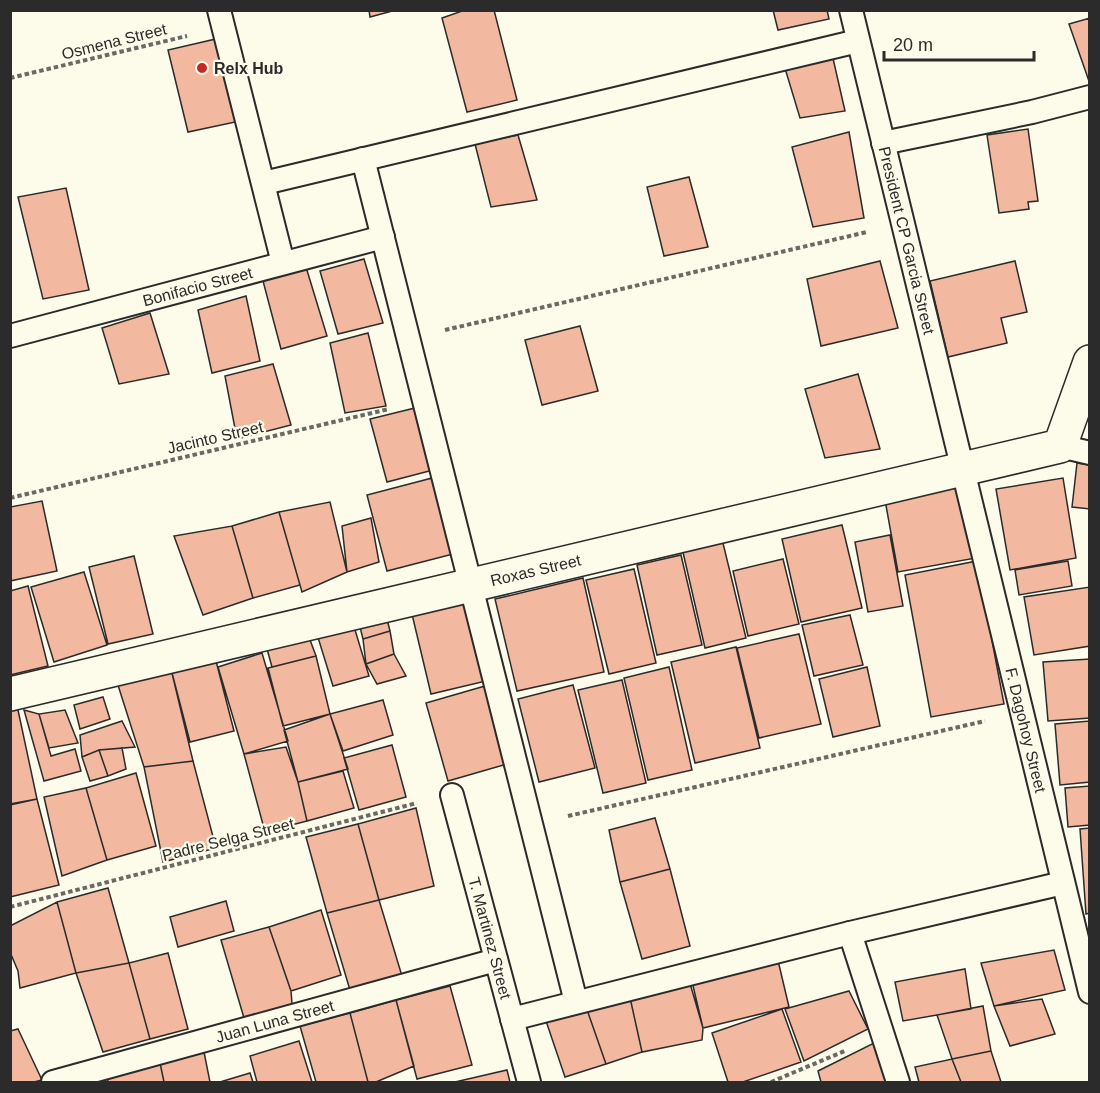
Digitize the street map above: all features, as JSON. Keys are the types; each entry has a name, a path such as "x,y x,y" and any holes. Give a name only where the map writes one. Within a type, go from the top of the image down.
{"street":[{"path":"1075,449 1089,362"},
{"name":"Roxas Street","path":"10,694 963,469 1075,449"}],"lane":[{"name":"President CP Garcia Street","path":"850,10 963,469"},
{"path":"221,19 283,263"},
{"path":"264,183 858,41"},
{"path":"882,143 1032,112 1089,97"},
{"path":"363,159 576,1002"},
{"name":"Bonifacio Street","path":"10,336 383,237"},
{"name":"F. Dagohoy Street","path":"963,469 1089,992"},
{"name":"T. Martinez Street","path":"452,795 529,1083"},
{"path":"512,1019 849,933 1063,883"},
{"path":"849,933 898,1083"},
{"name":"Juan Luna Street","path":"54,1083 496,960"}],"path":[{"name":"Osmena Street","path":"10,78 221,19"},
{"path":"409,339 902,224"},
{"name":"Jacinto Street","path":"10,498 424,400"},
{"path":"531,824 1021,713"},
{"name":"Padre Selga Street","path":"10,907 452,795"},
{"path":"771,1083 882,1034"}],"building":[{"path":"369,10 396,10 370,17"},
{"path":"465,10 494,10 517,100 467,112 442,18"},
{"path":"773,10 827,10 829,19 778,30"},
{"path":"1090,18 1090,84 1069,24"},
{"path":"220,38 240,121 188,132 168,50"},
{"path":"832,54 845,111 800,118 784,65"},
{"path":"1028,129 1038,201 1028,202 1029,209 999,213 987,135"},
{"path":"849,132 864,218 813,227 792,147"},
{"path":"518,135 537,200 491,207 475,144"},
{"path":"689,177 708,247 664,256 647,187"},
{"path":"66,188 89,290 43,299 18,197"},
{"path":"364,259 383,323 338,334 320,271"},
{"path":"880,261 898,328 821,346 807,279"},
{"path":"1015,261 1027,312 1001,318 1007,343 948,357 930,281"},
{"path":"306,267 327,336 281,349 263,281"},
{"path":"246,296 260,361 212,373 198,310"},
{"path":"150,313 169,374 119,384 102,328"},
{"path":"580,326 598,391 542,405 525,340"},
{"path":"368,333 386,406 345,413 330,343"},
{"path":"273,364 291,425 237,439 225,376"},
{"path":"858,374 880,449 825,458 805,389"},
{"path":"415,408 437,469 387,482 370,419"},
{"path":"1077,463 1090,465 1090,509 1072,507"},
{"path":"436,477 457,553 387,571 367,495"},
{"path":"1063,478 1076,558 1010,570 996,489"},
{"path":"962,486 976,558 898,572 885,500"},
{"path":"42,501 57,571 10,581 10,507"},
{"path":"330,502 347,572 302,592 279,512"},
{"path":"279,512 300,585 253,598 232,526"},
{"path":"371,518 379,562 347,572 342,526"},
{"path":"842,525 862,608 801,622 782,539"},
{"path":"232,526 253,598 203,615 174,536"},
{"path":"890,535 903,606 868,612 855,542"},
{"path":"722,539 746,638 705,648 682,548"},
{"path":"681,555 702,645 657,655 637,565"},
{"path":"134,556 153,634 108,644 89,567"},
{"path":"783,559 799,624 748,636 733,571"},
{"path":"977,561 1004,704 931,717 905,575"},
{"path":"1068,561 1072,586 1019,595 1015,570"},
{"path":"634,569 656,663 609,674 586,580"},
{"path":"84,572 107,645 54,662 31,587"},
{"path":"583,578 604,672 517,691 495,599"},
{"path":"28,586 48,666 10,675 10,591"},
{"path":"1090,587 1090,646 1034,655 1024,597"},
{"path":"466,597 486,681 431,694 411,610"},
{"path":"386,615 390,631 363,639 358,619"},
{"path":"850,615 863,665 814,676 802,625"},
{"path":"352,620 369,676 333,686 316,631"},
{"path":"306,629 316,656 272,667 264,638"},
{"path":"390,631 394,654 366,664 363,639"},
{"path":"799,634 821,724 759,738 737,648"},
{"path":"736,647 760,748 695,763 671,662"},
{"path":"262,653 288,741 244,754 218,667"},
{"path":"394,654 406,676 377,684 366,664"},
{"path":"316,656 330,714 283,726 268,668"},
{"path":"215,657 234,731 190,742 171,669"},
{"path":"1090,659 1090,718 1048,721 1043,662"},
{"path":"669,667 692,770 648,780 624,678"},
{"path":"867,667 880,726 833,737 819,679"},
{"path":"171,669 193,761 144,767 117,682"},
{"path":"622,680 646,783 603,793 578,690"},
{"path":"573,685 595,768 539,782 518,699"},
{"path":"485,686 507,764 448,781 426,703"},
{"path":"103,697 110,719 80,729 74,705"},
{"path":"383,700 393,735 343,751 330,714"},
{"path":"18,710 37,799 10,804 10,711"},
{"path":"24,710 39,714 51,756 75,749 81,771 44,781"},
{"path":"65,710 78,743 49,748 39,714"},
{"path":"330,714 348,769 298,782 284,730"},
{"path":"122,721 135,747 99,750 82,757 80,735"},
{"path":"1090,721 1090,782 1060,785 1055,724"},
{"path":"392,745 406,797 359,810 344,758"},
{"path":"286,747 298,782 307,821 265,832 244,754"},
{"path":"122,748 126,769 108,776 99,750"},
{"path":"99,750 108,776 90,781 82,757"},
{"path":"193,761 216,848 163,862 144,767"},
{"path":"343,771 354,808 307,821 298,782"},
{"path":"136,773 156,846 107,860 86,788"},
{"path":"1090,786 1090,825 1068,827 1065,788"},
{"path":"86,788 107,860 62,876 44,797"},
{"path":"37,799 59,885 10,897 10,805"},
{"path":"416,808 434,886 379,900 358,824"},
{"path":"655,818 670,869 620,882 609,830"},
{"path":"358,824 379,900 327,913 306,837"},
{"path":"1090,828 1090,913 1086,914 1080,829"},
{"path":"670,869 690,946 642,959 620,882"},
{"path":"108,888 129,963 76,973 57,902"},
{"path":"379,900 402,976 350,990 327,913"},
{"path":"226,901 234,931 178,947 170,917"},
{"path":"57,902 76,973 20,988 18,971 10,952 10,926"},
{"path":"321,910 341,975 291,991 269,927"},
{"path":"269,927 291,991 292,1004 244,1018 221,940"},
{"path":"1054,950 1065,990 994,1006 981,963"},
{"path":"776,952 789,1007 703,1028 690,973"},
{"path":"168,953 188,1029 150,1039 129,963"},
{"path":"129,963 150,1039 103,1052 76,973"},
{"path":"965,969 971,1009 903,1021 895,982"},
{"path":"689,980 703,1028 702,1040 642,1052 629,993"},
{"path":"450,986 472,1065 417,1079 396,1000"},
{"path":"849,991 868,1029 804,1061 785,1009"},
{"path":"629,993 642,1052 606,1064 585,1004"},
{"path":"1042,999 1055,1034 1010,1046 994,1006"},
{"path":"396,1000 414,1066 376,1082 368,1082 350,1013"},
{"path":"585,1004 606,1064 565,1077 545,1018"},
{"path":"983,1006 991,1051 952,1059 937,1015"},
{"path":"782,1009 801,1062 743,1082 728,1082 712,1033"},
{"path":"350,1013 368,1082 316,1082 300,1026"},
{"path":"18,1029 42,1080 10,1082 10,1031"},
{"path":"299,1041 312,1082 257,1082 250,1056"},
{"path":"876,1042 887,1082 821,1082 818,1071"},
{"path":"991,1051 1001,1082 961,1082 952,1059"},
{"path":"204,1052 210,1082 164,1082 160,1063"},
{"path":"952,1059 961,1082 919,1082 915,1067"},
{"path":"160,1063 164,1082 108,1082 105,1071"},
{"path":"507,1070 510,1082 455,1082"},
{"path":"250,1073 253,1082 220,1082"}],"place":[{"name":"Relx Hub","path":"202,68"}]}
